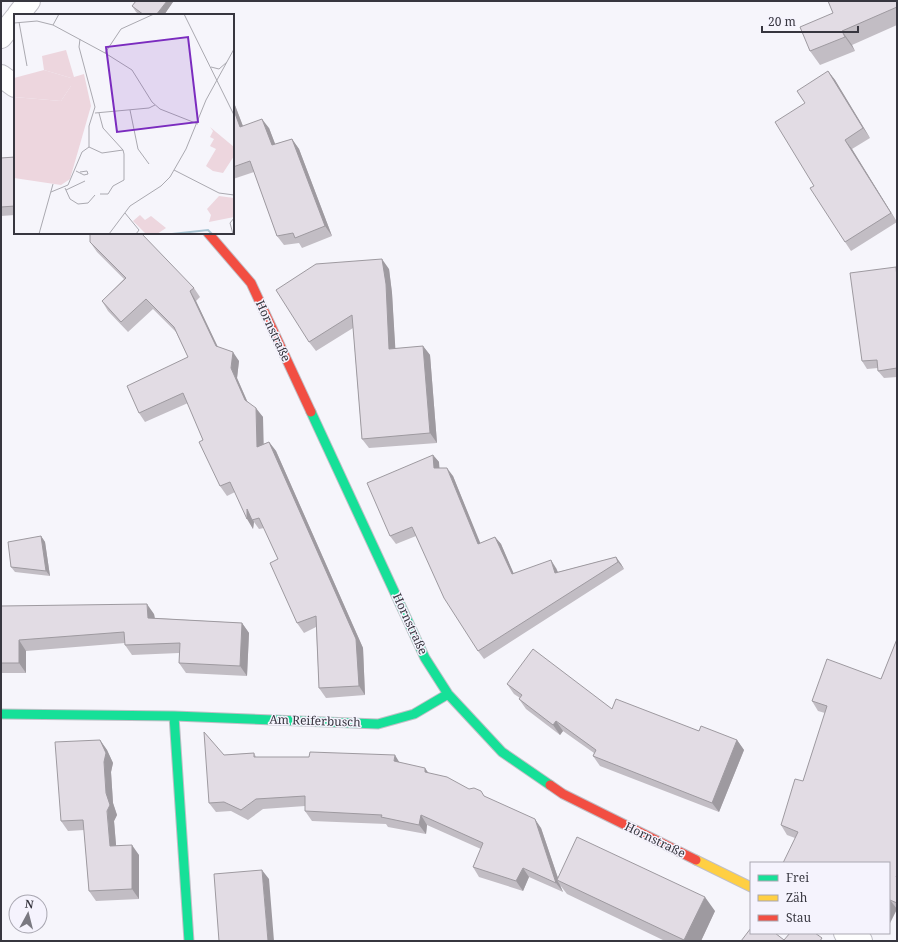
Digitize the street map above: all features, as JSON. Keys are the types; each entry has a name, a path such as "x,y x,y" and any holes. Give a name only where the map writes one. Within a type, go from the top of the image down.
{"street":[{"path":"19,14 29,1"},
{"path":"1,37 14,20"},
{"path":"1,76 14,85"},
{"name":"Hornstraße","path":"209,234 251,283 425,658 448,694 502,752 563,794 750,887"},
{"name":"Am Reiferbusch","path":"1,714 174,716 378,724 414,714 448,694"},
{"path":"174,716 189,941"},
{"path":"847,934 861,941"}],"building":[{"path":"136,1 167,1 157,14 143,14 132,6"},
{"path":"828,1 897,1 897,7 842,31 845,37 810,51 800,27 833,13"},
{"path":"828,71 863,128 845,140 891,213 845,242 810,188 814,186 775,122 805,103 797,91"},
{"path":"234,111 240,127 262,119 272,145 292,139 325,226 295,238 293,233 277,236 250,161 234,167"},
{"path":"14,157 14,206 1,207 1,158"},
{"path":"90,234 142,234 194,288 190,291 216,346 233,352 231,368 245,400 256,408 257,447 269,442 356,639 359,686 319,688 316,616 297,623 270,563 278,559 259,518 252,520 247,509 247,519 230,482 220,486 199,442 203,440 183,393 139,413 127,386 188,357 174,327 146,299 121,322 102,301 126,278 90,242"},
{"path":"382,259 386,284 389,349 423,346 430,433 362,439 352,315 309,342 276,290 316,264"},
{"path":"896,267 897,368 878,371 877,360 862,361 850,273"},
{"path":"433,455 434,468 447,468 478,544 495,537 512,574 551,560 555,573 616,557 618,562 478,651 444,598 412,527 390,536 367,483"},
{"path":"41,536 46,571 11,567 8,542"},
{"path":"147,604 148,618 242,623 240,666 179,663 180,643 125,645 124,632 19,640 19,663 1,663 1,606"},
{"path":"897,639 897,903 890,900 890,862 783,862 798,832 781,825 795,779 803,781 827,706 812,701 827,659 881,679"},
{"path":"533,649 612,709 616,699 699,731 701,726 737,740 712,803 593,756 596,750 556,721 553,725 519,699 522,695 507,684"},
{"path":"204,732 224,755 254,753 254,757 309,757 310,752 395,755 394,761 425,768 425,772 447,777 469,789 474,788 481,791 484,796 535,819 556,883 523,868 516,881 473,867 483,843 421,815 419,825 381,817 382,815 305,811 305,796 256,799 241,810 224,802 209,803"},
{"path":"100,740 106,753 104,762 106,793 110,805 107,811 110,846 132,845 132,889 89,891 83,820 61,821 55,742"},
{"path":"577,837 705,897 684,940 557,880"},
{"path":"262,870 268,941 219,941 214,874"},
{"path":"750,929 750,934 776,934 784,940 789,934 816,934 822,938 820,941 741,941"}],"traffic: fast":[{"path":"311,412 425,658 448,694 502,752 550,785"},
{"path":"1,714 174,716 378,724 414,714 448,694"},
{"path":"174,716 189,941"}],"traffic: slow":[{"path":"696,860 750,887"}],"traffic: jam":[{"path":"209,234 251,283 311,412"},
{"path":"550,785 563,794 696,860"}]}
